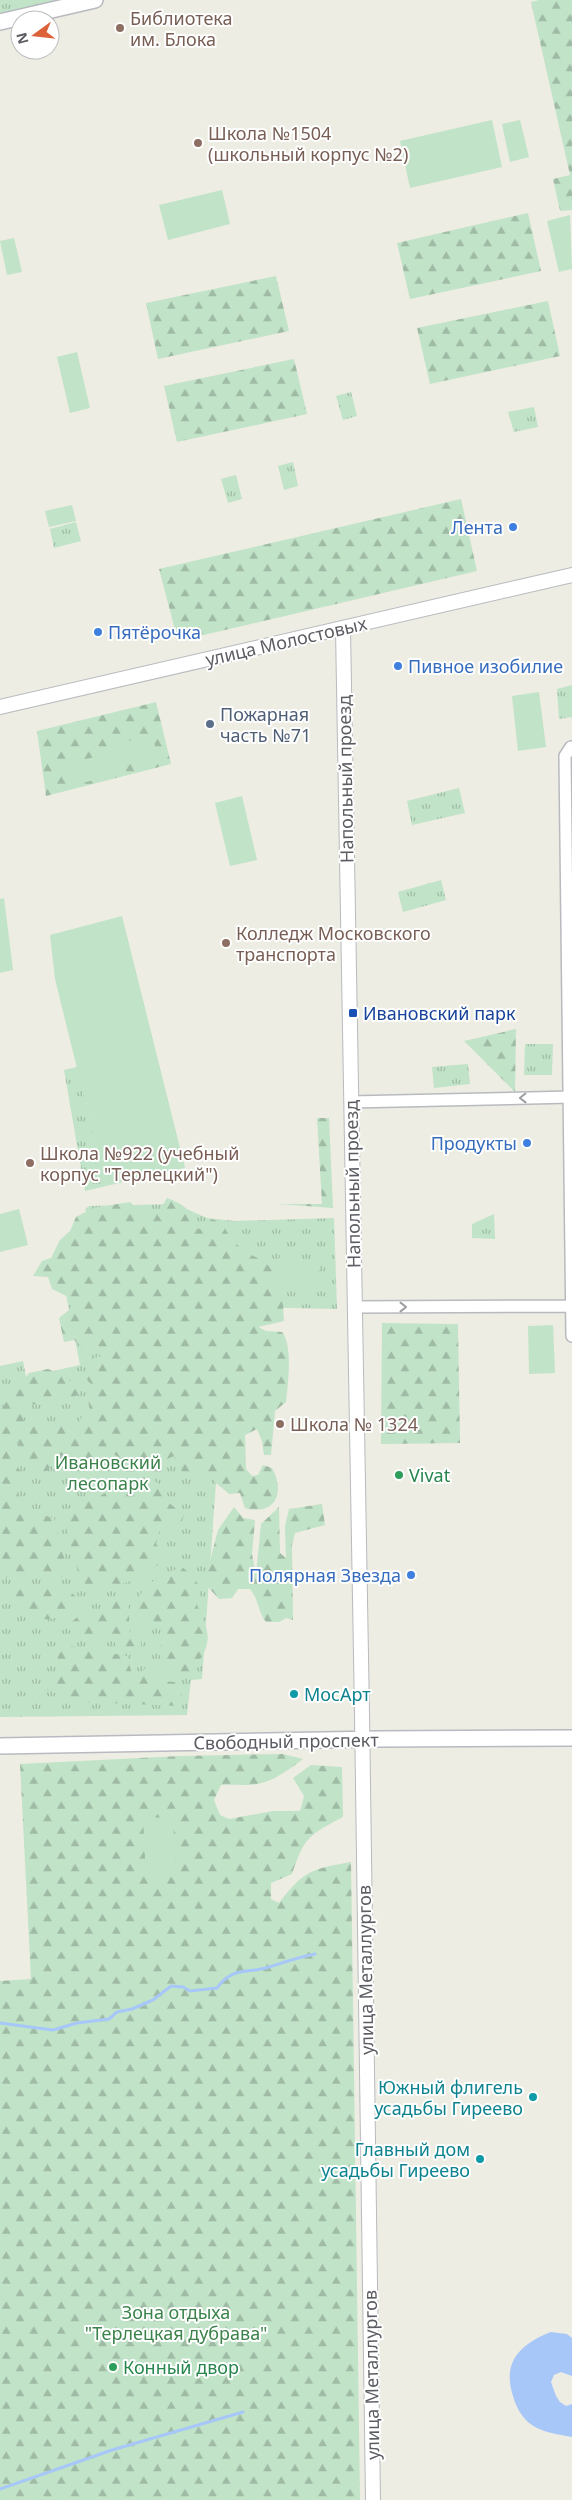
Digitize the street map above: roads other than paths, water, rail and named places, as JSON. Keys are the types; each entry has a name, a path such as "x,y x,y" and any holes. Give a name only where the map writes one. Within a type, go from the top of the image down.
{"main road":[{"path":"0,22 95,0"},
{"name":"Свободный проспект","path":"0,1746 362,1739 572,1738"}],"street":[{"name":"улица Молостовых","path":"0,707 572,575"},
{"name":"Напольный проезд","path":"343,628 362,1739"},
{"path":"571,747 565,756 572,1336"},
{"path":"350,1102 570,1098"},
{"path":"354,1307 572,1306"},
{"name":"улица Металлургов","path":"362,1739 373,2500"}],"water":[{"path":"551,2332 567,2334 572,2338 572,2376 561,2372 554,2375 551,2382 560,2402 566,2406 572,2404 572,2437 548,2432 531,2424 518,2409 510,2384 510,2373 516,2356 530,2342"}],"waterway":[{"path":"0,2023 53,2030 77,2023 109,2019 117,2012 132,2009 153,2000 171,1986 183,1987 190,1991 217,1988 229,1976 315,1954"},
{"path":"0,2489 112,2450 243,2412"}],"place":[{"name":"Библиотека им. Блока","path":"120,28"},
{"name":"Школа №1504 (школьный корпус №2)","path":"198,143"},
{"name":"Лента","path":"513,527"},
{"name":"Пятёрочка","path":"98,632"},
{"name":"Пивное изобилие","path":"398,666"},
{"name":"Пожарная часть №71","path":"210,724"},
{"name":"Колледж Московского транспорта","path":"226,943"},
{"name":"Ивановский парк","path":"353,1013"},
{"name":"Продукты","path":"527,1143"},
{"name":"Школа №922 (учебный корпус \"Терлецкий\")","path":"30,1163"},
{"name":"Школа № 1324","path":"280,1424"},
{"name":"Vivat","path":"399,1475"},
{"name":"Полярная Звезда","path":"411,1575"},
{"name":"МосАрт","path":"294,1694"},
{"name":"Южный флигель усадьбы Гиреево","path":"533,2097"},
{"name":"Главный дом усадьбы Гиреево","path":"480,2159"},
{"name":"Конный двор","path":"113,2367"}],"park label":[{"name":"Ивановский лесопарк","path":"108,1472"},
{"name":"Зона отдыха \"Терлецкая дубрава\"","path":"176,2322"}]}
